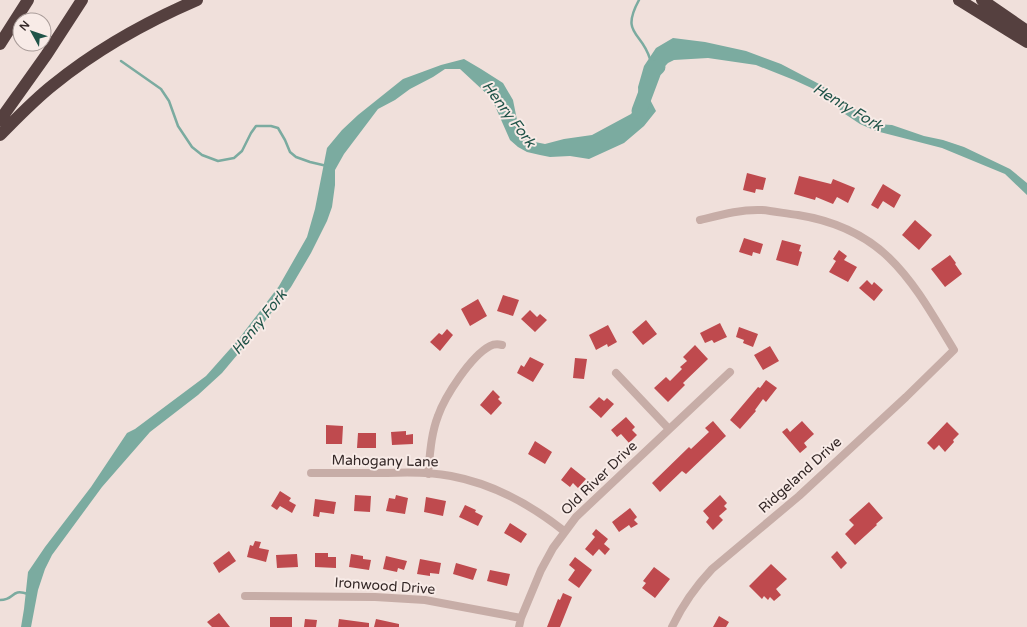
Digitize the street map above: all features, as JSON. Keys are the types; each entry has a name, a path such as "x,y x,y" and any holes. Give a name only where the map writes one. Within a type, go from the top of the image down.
{"highway":[{"path":"0,44 28,0"},
{"path":"0,120 47,54 82,0"},
{"path":"0,135 53,85 88,59 134,31 197,0"},
{"path":"960,0 1027,42"},
{"path":"982,0 1027,31"}],"street":[{"name":"Ridgeland Drive","path":"672,627 686,603 701,582 712,570 799,496 906,397 954,350 923,300 896,264 872,243 852,231 842,226 816,218 763,210 745,210 700,220"},
{"path":"428,474 432,437 437,417 443,403 464,372 481,352 491,345 502,344"},
{"name":"Old River Drive","path":"519,627 521,618 540,570 564,531 589,504 730,372"},
{"path":"616,373 669,430"},
{"name":"Mahogany Lane","path":"311,473 417,472 450,476 503,492 542,513 564,531"},
{"name":"Ironwood Drive","path":"246,596 353,596 425,600 521,618"}],"water":[{"path":"673,38 705,42 746,51 781,64 821,85 876,124 892,125 964,147 1010,169 1027,183 1027,195 1005,174 942,148 876,131 860,124 842,112 832,101 818,91 756,65 708,58 674,60 668,63 650,82 645,90 656,111 644,126 624,143 589,159 570,156 550,157 527,152 518,147 510,140 495,106 488,95 460,69 445,69 378,109 344,154 335,170 335,185 332,207 327,221 311,253 291,287 259,329 222,373 198,395 150,432 102,487 52,555 45,569 38,590 31,627 21,627 28,572 45,547 91,487 127,433 135,429 206,376 238,340 279,286 307,237 315,209 327,148 342,130 358,115 403,79 441,65 464,59 503,83 513,100 518,125 530,141 545,144 564,139 592,135 631,114 639,103 638,87 644,66 656,48"}],"building":[{"path":"747,173 766,178 763,190 756,189 755,193 743,190"},
{"path":"799,176 831,184 833,179 855,188 848,203 837,197 833,204 816,197 815,200 794,194"},
{"path":"883,184 901,195 894,208 883,201 878,209 871,205"},
{"path":"915,220 932,235 919,250 902,235"},
{"path":"744,238 763,244 760,254 753,252 752,256 739,252"},
{"path":"782,240 801,245 799,251 802,252 798,266 776,260"},
{"path":"839,250 847,256 844,260 857,267 848,282 829,272 836,261 833,259"},
{"path":"950,255 962,274 945,287 931,269"},
{"path":"867,280 872,285 874,282 883,290 874,301 859,288"},
{"path":"503,295 519,300 513,316 497,311"},
{"path":"478,299 487,316 470,326 461,309"},
{"path":"530,310 537,317 540,314 547,320 535,332 521,319"},
{"path":"646,320 657,334 643,345 632,332"},
{"path":"720,323 727,337 714,343 712,340 705,343 700,333"},
{"path":"608,325 617,342 608,347 607,344 596,350 589,335"},
{"path":"739,327 758,334 753,347 743,343 744,340 736,337"},
{"path":"447,329 453,335 440,351 430,342 439,333 442,335"},
{"path":"695,345 708,359 683,383 685,385 668,402 654,388 666,377 670,381 682,369 680,367 687,361 683,357"},
{"path":"770,346 779,361 763,370 754,355"},
{"path":"530,357 544,364 533,382 517,373 521,365 524,367"},
{"path":"575,358 587,359 584,379 573,378"},
{"path":"766,380 777,388 766,402 763,399 755,410 756,411 740,429 730,420 758,387 760,388"},
{"path":"493,390 500,397 498,399 502,403 491,415 480,405"},
{"path":"599,397 604,401 607,398 614,404 601,418 589,407"},
{"path":"626,417 635,427 632,430 637,435 629,443 621,434 617,437 611,430"},
{"path":"713,421 726,436 686,474 682,471 660,492 652,483 689,447 691,449 709,432 705,428"},
{"path":"802,421 814,434 804,443 807,447 800,453 782,432 787,428 790,432"},
{"path":"947,422 959,434 945,452 939,445 934,450 927,443"},
{"path":"326,425 343,426 342,444 326,444"},
{"path":"406,431 406,435 413,434 413,444 392,445 391,432"},
{"path":"358,433 376,433 376,448 357,448"},
{"path":"535,441 552,452 545,464 528,454"},
{"path":"571,467 586,479 578,488 573,483 570,487 561,480"},
{"path":"280,491 291,498 289,501 296,505 292,513 280,506 277,510 271,506"},
{"path":"355,495 371,496 370,512 354,511"},
{"path":"396,495 408,498 405,514 386,511 389,498 395,499"},
{"path":"720,495 727,503 724,506 727,509 719,516 723,520 713,530 706,522 709,518 703,511"},
{"path":"426,497 446,501 443,516 424,512"},
{"path":"315,499 336,502 334,514 320,512 319,517 313,516"},
{"path":"869,502 883,518 855,545 845,534 854,525 849,520"},
{"path":"465,505 476,510 475,512 483,516 478,526 459,517"},
{"path":"630,508 637,517 634,520 638,524 631,528 629,525 619,532 612,522"},
{"path":"510,523 527,534 521,543 504,533"},
{"path":"596,529 608,539 604,544 610,549 605,555 599,549 593,556 585,549 595,537 592,534"},
{"path":"255,541 261,542 259,548 269,550 266,562 247,557 250,545 253,546"},
{"path":"229,551 236,561 219,573 213,563"},
{"path":"837,551 847,563 841,569 831,557"},
{"path":"315,553 328,553 328,557 336,557 336,568 315,567"},
{"path":"297,554 298,567 277,568 276,555"},
{"path":"351,554 363,556 363,559 371,560 369,570 349,567"},
{"path":"386,556 407,561 404,570 398,568 397,572 383,569"},
{"path":"575,557 592,570 579,588 568,580 575,570 569,565"},
{"path":"420,559 441,563 439,574 430,573 430,576 417,574"},
{"path":"456,563 477,569 473,580 453,574"},
{"path":"771,564 787,579 776,589 781,595 774,601 770,597 768,600 764,596 762,599 749,586"},
{"path":"654,567 670,579 655,598 642,588 646,583 643,581"},
{"path":"490,570 510,574 507,586 487,581"},
{"path":"563,593 572,597 560,627 547,627 558,599 560,600"},
{"path":"219,613 230,627 212,627 207,622"},
{"path":"719,616 729,622 726,627 713,627"},
{"path":"270,617 292,617 292,627 270,627"},
{"path":"305,619 317,620 316,627 304,627"},
{"path":"339,619 369,623 369,627 338,627"},
{"path":"376,619 399,624 399,627 374,627"}],"waterway":[{"path":"639,0 634,11 632,27 650,59"},
{"path":"121,61 161,89 169,101 178,126 192,147 202,155 218,161 234,158 242,151 256,126 271,126 278,128 290,152 296,157 327,166"},
{"name":"Henry Fork","path":"639,111 654,71 658,67"},
{"path":"0,600 9,598 18,592 28,594"}]}
